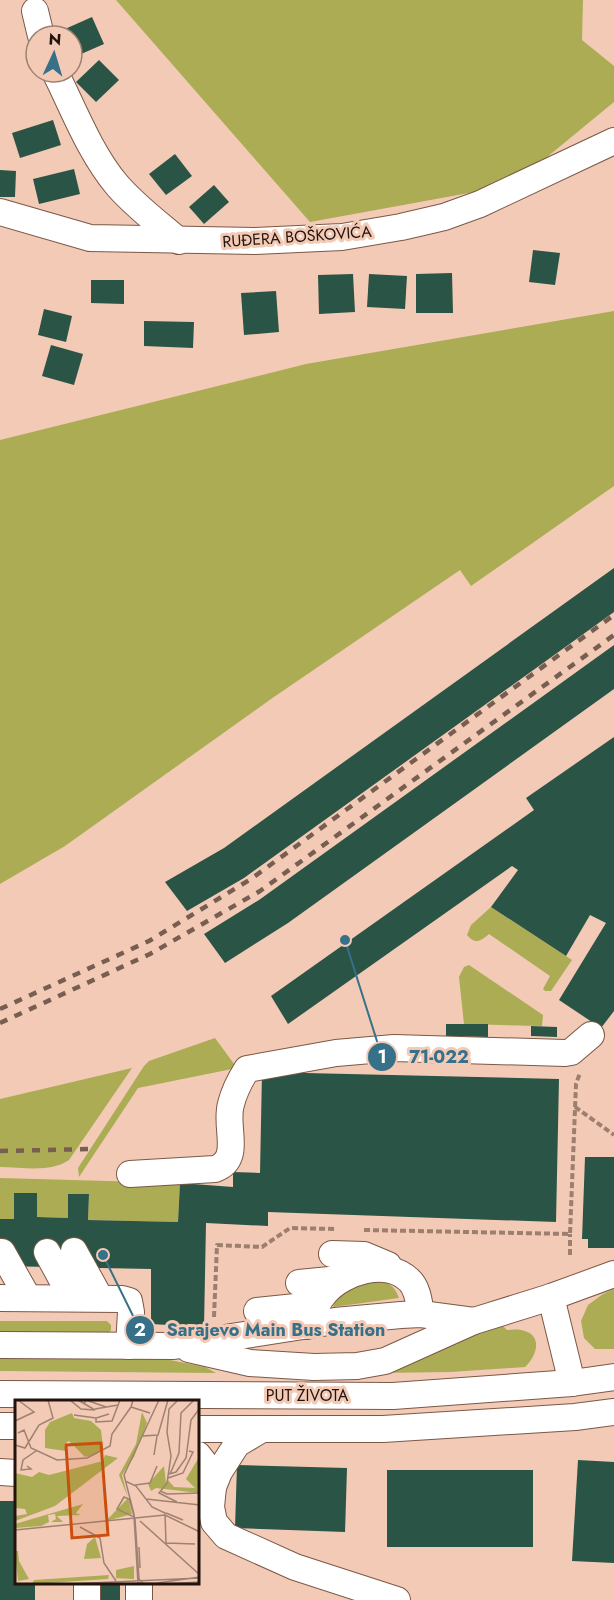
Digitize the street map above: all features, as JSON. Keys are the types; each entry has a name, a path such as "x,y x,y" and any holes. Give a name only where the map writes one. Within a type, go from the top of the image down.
{"street":[{"path":"35,11 38,24"},
{"path":"61,84 109,174 129,198 179,241"},
{"name":"RUĐERA BOŠKOVIĆA","path":"0,212 90,238 255,242 342,237 444,217 480,204 614,141"},
{"path":"130,1174 215,1169 225,1165 230,1157 230,1106 247,1069 336,1053 394,1048 565,1053 571,1052 591,1035"},
{"path":"46,1252 51,1296"},
{"path":"46,1252 51,1296"},
{"path":"46,1252 51,1296"},
{"path":"307,1275 364,1255 385,1263 409,1280 416,1291 421,1314"},
{"path":"174,1346 330,1294 381,1269 395,1271"},
{"path":"0,1345 174,1346 250,1363 314,1367 357,1366 385,1361 474,1321 614,1274"},
{"path":"307,1275 330,1294 335,1321 421,1314 474,1321"},
{"path":"307,1275 330,1294"},
{"path":"257,1311 330,1294"},
{"path":"51,1296 129,1301 131,1312 129,1346"},
{"path":"551,1297 572,1383"},
{"name":"PUT ŽIVOTA","path":"0,1394 393,1396 572,1383 614,1377"},
{"name":"PUT ŽIVOTA","path":"200,1429 383,1429 575,1417 614,1412"},
{"path":"262,1429 237,1444 219,1472 213,1487 206,1524 226,1536 295,1567 397,1600"},
{"path":"200,1458 209,1469 213,1487"},
{"path":"0,1472 15,1473"}],"path":[{"path":"570,1255 576,1084 585,1066"},
{"path":"575,1107 614,1135"},
{"path":"214,1321 218,1245 262,1247 290,1228 345,1229"},
{"path":"356,1229 570,1234"}],"shaded area":[{"path":"116,0 583,0 582,40 614,66 614,102 513,185 310,222"},
{"path":"614,311 614,486 471,586 460,570 271,699 65,846 0,884 0,440 306,364"},
{"path":"491,907 572,960 551,991 543,989 550,976 489,934 478,941 467,935 471,925"},
{"path":"469,965 543,1015 542,1026 464,1024 459,977 464,967"},
{"path":"215,1038 237,1068 138,1088 79,1177 78,1168 144,1066 149,1061"},
{"path":"132,1068 69,1160 45,1168 0,1167 0,1099"},
{"path":"0,1178 180,1183 178,1222 88,1220 89,1195 68,1194 68,1218 37,1217 37,1193 15,1193 14,1219 0,1219"},
{"path":"379,1280 392,1286 399,1298 333,1307 340,1292 350,1284"},
{"path":"614,1289 614,1349 595,1349 584,1338 581,1321 588,1305"},
{"path":"0,1321 107,1321 111,1325 111,1330 108,1334 0,1333"},
{"path":"501,1324 507,1330 528,1332 536,1341 533,1357 525,1367 451,1372 375,1373"},
{"path":"0,1359 165,1359 205,1367 216,1373 0,1371"}],"building":[{"path":"92,17 104,44 84,53 84,24 76,24"},
{"path":"99,60 119,80 96,102 78,84 84,84 84,74"},
{"path":"53,120 61,145 20,158 12,133"},
{"path":"175,154 192,176 166,195 149,174"},
{"path":"74,169 80,194 39,204 33,179"},
{"path":"0,170 16,171 15,197 0,197"},
{"path":"214,185 229,202 204,224 189,207"},
{"path":"533,250 560,253 555,285 529,282"},
{"path":"452,273 453,313 416,313 416,274"},
{"path":"353,274 355,312 319,314 318,275"},
{"path":"369,274 407,276 405,309 367,307"},
{"path":"91,280 124,280 124,304 91,303"},
{"path":"276,291 279,332 244,335 241,293"},
{"path":"44,309 72,316 66,342 38,335"},
{"path":"144,321 194,322 193,348 144,346"},
{"path":"51,345 83,354 74,385 42,376"},
{"path":"614,568 614,612 244,878 187,911 165,882 224,848"},
{"path":"614,645 614,689 288,923 225,963 204,934 259,900"},
{"path":"614,737 614,1011 601,1028 559,1000 606,923 590,915 566,956 491,907 518,870 512,866 288,1024 271,996 534,810 526,798"},
{"path":"446,1024 488,1024 488,1037 446,1036"},
{"path":"531,1026 557,1027 557,1037 531,1036"},
{"path":"262,1072 559,1079 556,1222 268,1212 268,1226 206,1223 204,1327 151,1324 151,1269 0,1266 0,1219 14,1219 14,1193 37,1193 37,1217 68,1218 68,1194 89,1194 88,1220 178,1222 180,1183 233,1187 233,1172 260,1173"},
{"path":"585,1157 614,1157 614,1248 588,1248 588,1239 582,1239"},
{"path":"578,1460 614,1462 614,1563 572,1561"},
{"path":"237,1465 347,1468 345,1532 235,1528"},
{"path":"387,1470 533,1470 533,1547 387,1547"},
{"path":"0,1501 15,1501 15,1585 35,1585 35,1600 0,1600"},
{"path":"94,1585 120,1585 120,1600 94,1600"}],"railway":[{"path":"0,1009 149,941 251,879 614,615"},
{"path":"0,1023 150,954 260,891 614,635"},
{"path":"0,1151 93,1149"}],"place":[{"name":"71-022","path":"345,940"},
{"name":"Sarajevo Main Bus Station","path":"103,1255"}]}
